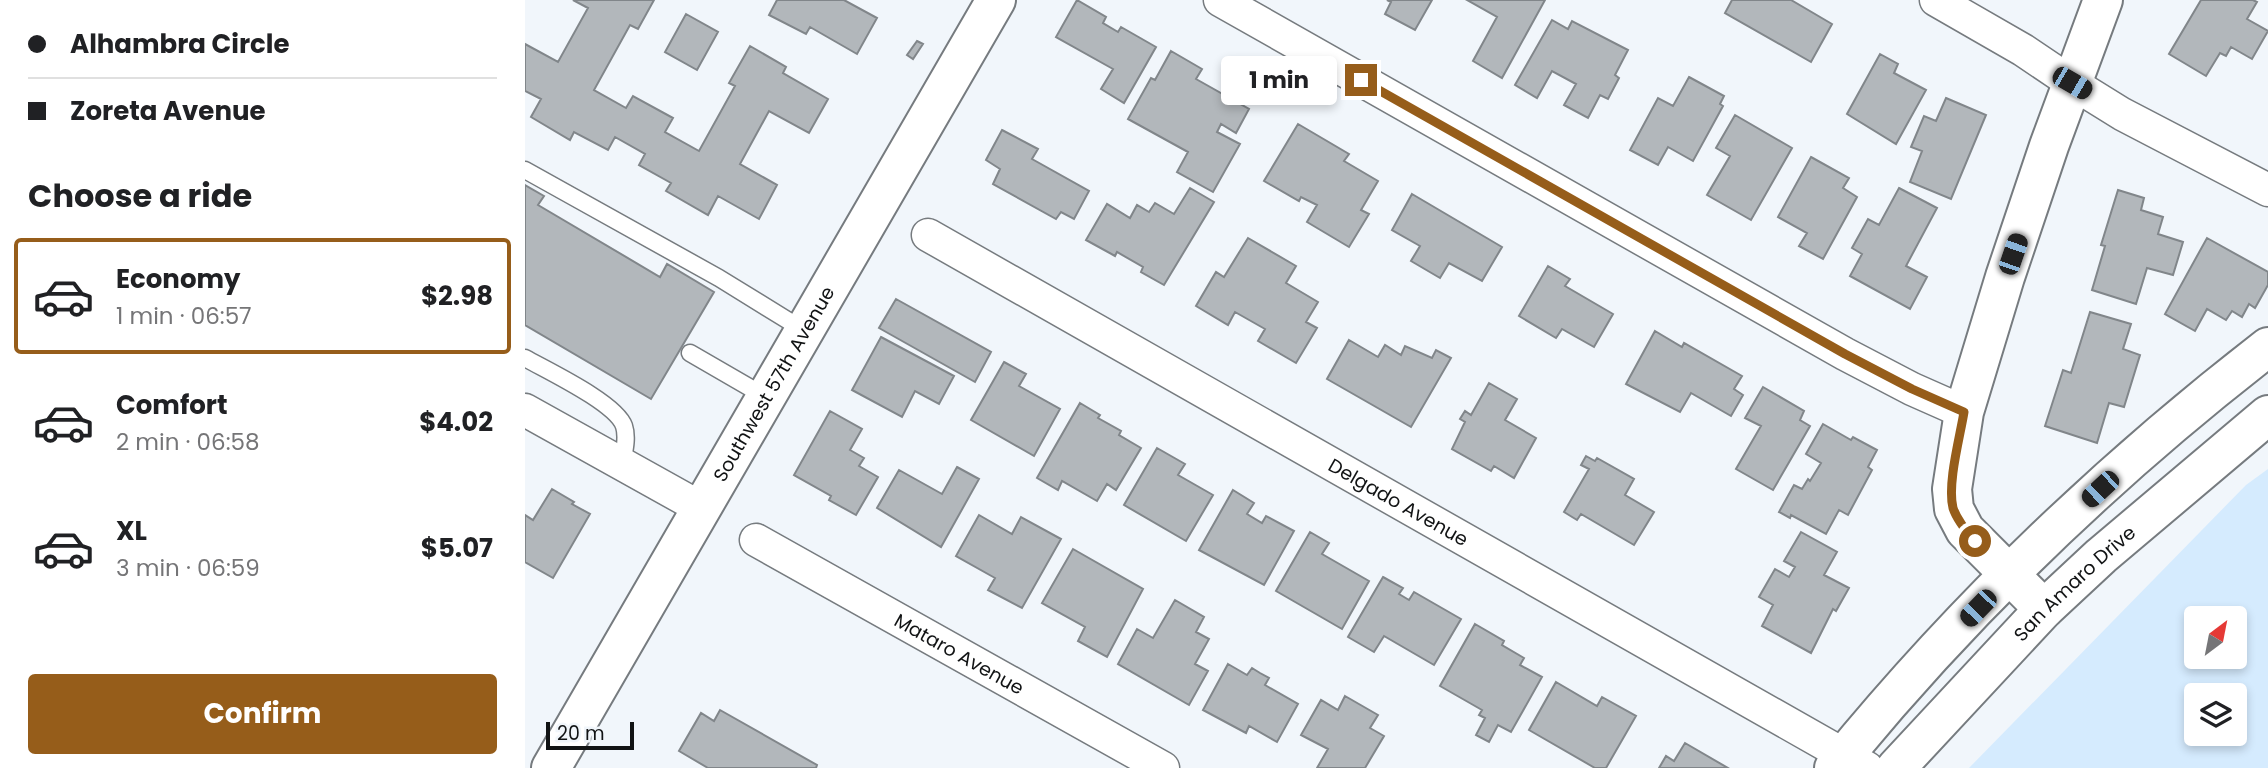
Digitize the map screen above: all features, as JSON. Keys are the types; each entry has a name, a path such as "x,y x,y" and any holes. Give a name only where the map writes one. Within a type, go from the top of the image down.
{"street":[{"name":"Southwest 57th Avenue","path":"551,768 996,0"},
{"path":"1220,0 1845,354 1912,389 1964,412"},
{"path":"1936,0 2023,50 2123,114 2268,190"},
{"path":"2044,609 1965,530 1954,509 1952,489 1964,412 2005,277 2103,0"},
{"name":"Delgado Avenue","path":"928,235 1849,764"},
{"path":"1849,764 1920,669 2009,575 2140,452 2268,347"},
{"path":"525,410 701,508"},
{"name":"San Amaro Drive","path":"1896,768 2044,609 2101,556 2268,415"},
{"name":"Mataro Avenue","path":"756,540 1163,768"}],"lane":[{"path":"525,170 719,278 805,331"},
{"path":"690,354 766,397"},
{"path":"525,358 600,401 619,416 626,434 622,464"}],"shaded area":[{"path":"2268,469 2268,768 1969,768 2246,485"}],"building":[{"path":"573,0 654,0 638,29 630,25 594,90 626,108 633,96 673,118 665,132 699,151 735,86 729,83 750,46 786,67 783,73 828,99 809,133 769,111 740,164 777,185 759,219 718,196 708,215 666,191 671,183 639,165 645,154 615,137 608,150 574,132 570,140 531,117 541,99 525,91 525,44 558,62 588,8"},
{"path":"777,0 844,0 877,18 857,54 810,27 806,34 769,15"},
{"path":"1077,0 1106,17 1103,23 1118,32 1121,27 1156,47 1124,103 1101,89 1113,69 1056,37"},
{"path":"1387,0 1432,0 1415,30 1385,14 1391,2"},
{"path":"1467,0 1545,0 1502,78 1473,61 1497,17"},
{"path":"1732,0 1791,0 1832,24 1811,62 1725,13"},
{"path":"2201,0 2257,2 2247,19 2268,31 2252,59 2231,47 2226,56 2220,53 2206,76 2169,54"},
{"path":"686,14 718,32 697,70 665,52"},
{"path":"1552,20 1568,29 1572,21 1628,50 1615,75 1619,78 1608,99 1600,95 1588,118 1564,105 1576,84 1552,71 1537,98 1515,85"},
{"path":"917,41 923,44 913,59 907,55"},
{"path":"1171,51 1202,69 1196,79 1249,109 1236,133 1221,124 1217,132 1240,144 1213,192 1177,172 1188,152 1128,119 1151,78 1155,80"},
{"path":"1880,54 1898,64 1894,73 1926,90 1896,144 1847,114"},
{"path":"1689,77 1724,96 1720,104 1723,106 1693,161 1668,147 1658,165 1630,150 1658,98 1673,106"},
{"path":"1946,98 1986,115 1951,199 1910,182 1922,151 1911,147 1924,116 1936,121"},
{"path":"1735,115 1792,148 1751,220 1707,195 1730,156 1716,148"},
{"path":"1298,124 1349,154 1344,161 1378,181 1361,210 1369,214 1349,247 1307,222 1317,205 1301,197 1299,201 1264,181"},
{"path":"1002,130 1038,149 1032,159 1089,191 1074,219 1061,212 1056,219 993,184 1000,169 986,160"},
{"path":"1811,157 1849,178 1843,188 1857,197 1823,259 1799,246 1807,233 1778,217"},
{"path":"525,185 544,196 538,205 660,277 667,264 714,292 651,399 525,325"},
{"path":"1190,188 1214,202 1164,285 1141,272 1143,267 1117,252 1115,256 1086,240 1107,204 1130,218 1137,205 1149,212 1155,203 1174,214"},
{"path":"1899,188 1937,208 1906,266 1927,277 1910,309 1850,276 1862,254 1852,248 1868,219 1879,225"},
{"path":"2118,190 2144,198 2141,210 2163,217 2158,234 2183,242 2173,275 2147,268 2136,304 2092,290 2105,246 2101,245"},
{"path":"1412,194 1502,247 1482,281 1449,263 1440,278 1411,261 1420,246 1392,230"},
{"path":"1248,238 1296,266 1286,283 1318,302 1306,322 1317,328 1296,363 1258,341 1265,329 1235,312 1228,325 1196,306 1216,272 1224,277"},
{"path":"2207,238 2268,272 2268,285 2255,308 2249,304 2242,317 2232,311 2226,320 2207,309 2195,331 2165,314"},
{"path":"1548,266 1570,279 1565,286 1613,314 1594,347 1562,329 1556,338 1519,316"},
{"path":"896,299 991,352 975,382 879,328"},
{"path":"2090,312 2131,324 2123,349 2140,355 2124,407 2109,403 2097,443 2045,426 2063,370 2071,373"},
{"path":"1655,331 1682,347 1684,343 1742,376 1734,389 1743,395 1731,416 1691,393 1680,412 1626,384"},
{"path":"881,337 954,376 939,404 915,391 902,417 852,390"},
{"path":"1349,340 1378,357 1385,345 1401,355 1405,346 1432,358 1436,350 1451,358 1411,427 1327,379"},
{"path":"1004,362 1026,374 1019,386 1060,409 1034,456 971,420"},
{"path":"1489,383 1517,399 1505,420 1536,438 1514,478 1494,466 1491,471 1452,449 1465,422 1460,419 1465,411 1471,415"},
{"path":"1763,387 1804,411 1800,420 1810,426 1773,490 1736,469 1761,426 1745,418"},
{"path":"1080,403 1100,415 1098,418 1121,431 1119,435 1141,448 1116,490 1107,484 1097,501 1062,481 1058,490 1037,478"},
{"path":"830,411 862,429 850,450 864,458 859,466 878,477 856,515 829,500 831,496 794,475"},
{"path":"1823,424 1851,440 1853,437 1877,450 1868,467 1872,470 1848,515 1839,510 1826,534 1791,515 1790,518 1779,512 1794,485 1802,489 1821,463 1806,454"},
{"path":"1157,448 1185,464 1178,475 1213,495 1186,541 1124,505"},
{"path":"1586,456 1595,461 1597,458 1634,479 1625,495 1654,512 1634,545 1581,514 1577,520 1564,512 1589,469 1581,465"},
{"path":"957,467 979,479 941,547 877,508 899,470 942,494"},
{"path":"552,489 590,514 553,578 525,562 525,515 533,520"},
{"path":"1233,490 1254,503 1247,514 1262,523 1266,516 1294,531 1264,585 1199,550"},
{"path":"979,515 1012,534 1021,517 1061,539 1022,608 988,590 995,578 956,556"},
{"path":"1310,532 1329,543 1322,554 1369,581 1342,629 1276,591"},
{"path":"1801,532 1837,552 1824,575 1849,588 1836,611 1833,609 1811,653 1762,626 1773,605 1759,597 1775,569 1789,577 1795,567 1784,561"},
{"path":"1073,549 1143,589 1107,657 1078,641 1085,627 1042,603"},
{"path":"1383,577 1403,588 1399,594 1409,600 1414,592 1461,619 1434,665 1384,636 1374,652 1348,637"},
{"path":"1175,600 1204,617 1196,632 1209,639 1195,664 1208,671 1189,705 1118,664 1137,629 1153,638"},
{"path":"1475,624 1504,641 1502,645 1524,658 1520,665 1542,677 1511,732 1498,725 1489,742 1476,735 1485,718 1479,715 1482,710 1440,686"},
{"path":"1228,664 1247,675 1252,668 1269,678 1265,685 1298,704 1277,742 1249,726 1246,733 1203,710"},
{"path":"1556,682 1597,706 1602,697 1636,716 1606,768 1595,768 1529,730"},
{"path":"1345,696 1378,715 1370,728 1384,736 1365,768 1317,768 1328,749 1301,735 1321,700 1338,710"},
{"path":"720,710 817,765 816,768 708,768 679,751 701,713 714,721"},
{"path":"1685,743 1728,768 1659,768 1666,756 1674,761"}],"route":[{"path":"1361,80 1845,354 1912,389 1964,412 1952,499 1965,530 1975,541"}]}
